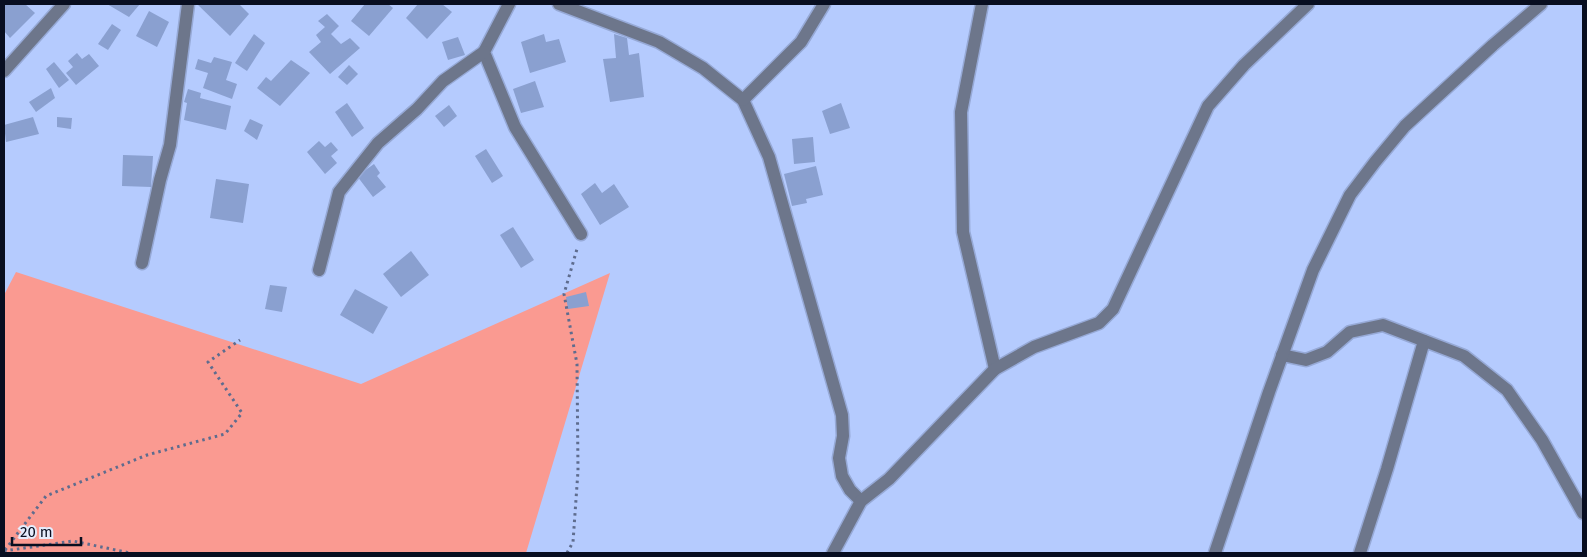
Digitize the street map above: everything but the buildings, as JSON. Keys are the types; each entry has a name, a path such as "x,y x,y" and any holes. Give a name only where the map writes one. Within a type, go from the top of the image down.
{"street":[{"path":"4,71 64,4"},
{"path":"142,263 160,180 170,145 188,4"},
{"path":"319,270 339,192 378,143 417,109 443,81 484,52 509,4"},
{"path":"559,4 659,42 703,68 743,100 770,157 842,415 843,436 839,458 842,476 850,490 861,502"},
{"path":"743,100 801,42 824,4"},
{"path":"982,4 961,112 963,232 995,369"},
{"path":"833,553 861,502 889,479 995,369 1034,347 1099,323 1113,309 1208,106 1244,64 1308,4"},
{"path":"1215,553 1313,270 1350,195 1405,126 1493,45 1541,4"},
{"path":"484,52 515,127 581,234"},
{"path":"1282,355 1306,360 1327,352 1350,332 1383,325 1464,356 1507,390 1542,440 1583,513"},
{"path":"1360,553 1387,469 1424,341"}],"path":[{"path":"567,553 573,542 578,471 578,413 577,364 564,294 581,234"},
{"path":"4,550 46,496 146,456 225,434 242,413 208,362 240,340"},
{"path":"4,550 73,541 130,553"}],"shaded area":[{"path":"16,272 361,384 610,273 526,553 4,553 4,295"}]}
